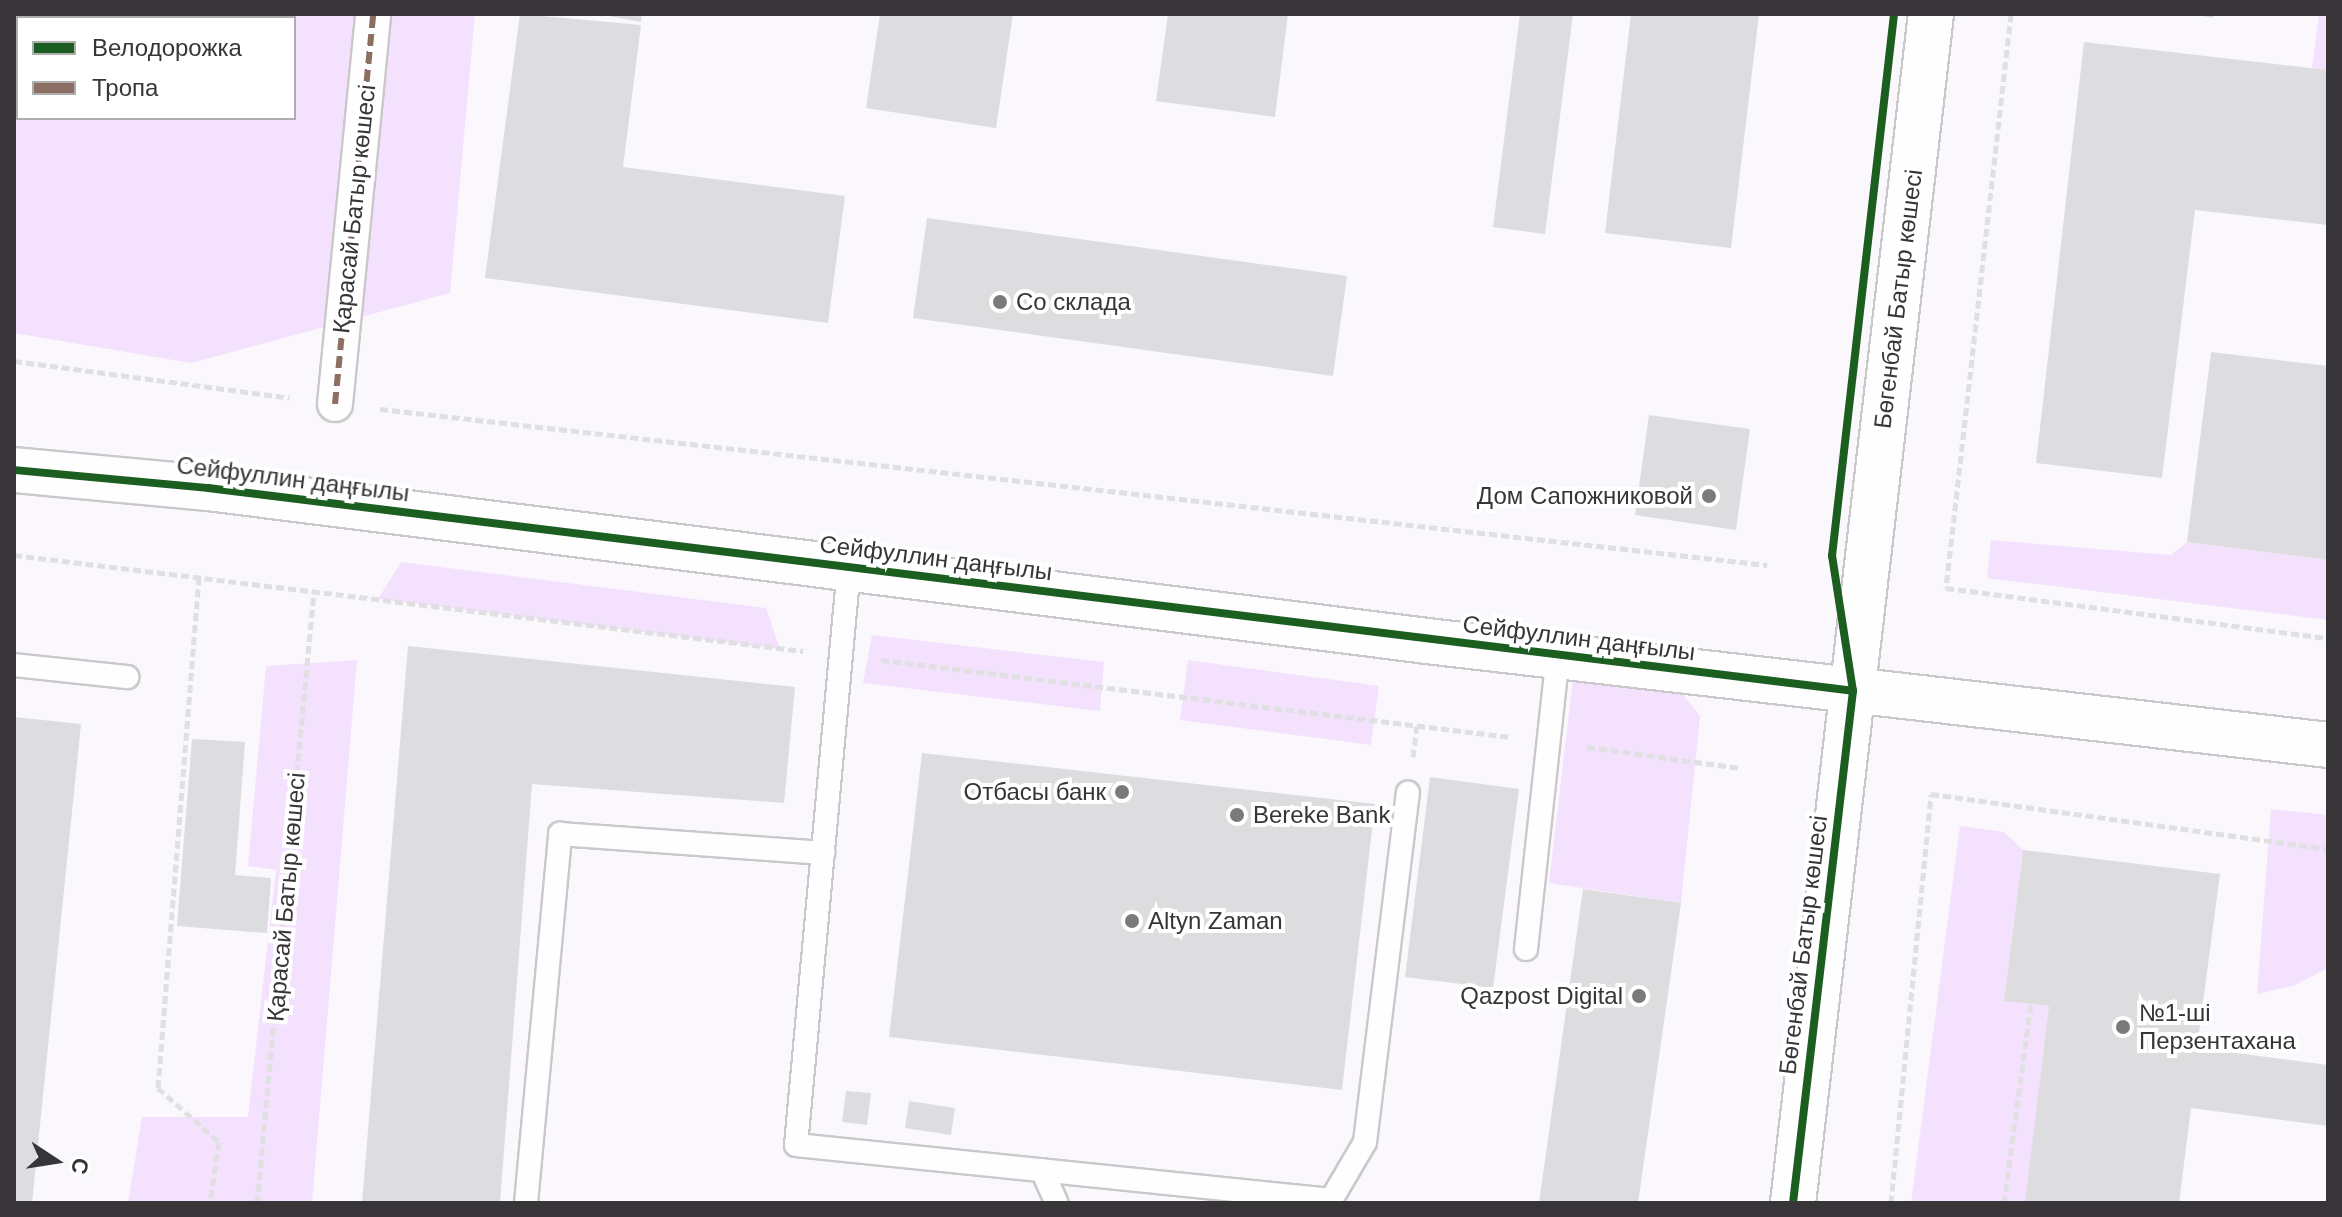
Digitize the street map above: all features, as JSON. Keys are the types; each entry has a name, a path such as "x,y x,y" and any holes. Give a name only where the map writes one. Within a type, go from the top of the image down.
{"main road":[{"name":"Бөгенбай Батыр көшесі","path":"1793,1203 1931,14"},
{"name":"Сейфуллин даңғылы","path":"14,470 849,567 1558,656 2328,745"}],"street":[{"name":"Қарасай Батыр көшесі","path":"335,404 373,14"}],"lane":[{"path":"849,567 796,1145 1331,1200 1365,1142 1408,793"},
{"path":"1526,949 1558,656"},
{"path":"14,665 127,677"},
{"path":"526,1203 560,834 823,853"},
{"path":"1042,1170 1057,1203"}],"path":[{"path":"2011,14 1946,588 2328,638"},
{"path":"14,361 335,404 1767,565"},
{"path":"14,555 1549,742 1740,768"},
{"path":"199,577 158,1088 219,1142 210,1203"},
{"path":"1891,1203 1931,794 2328,849"},
{"path":"2004,1203 2031,1004"}],"shaded area":[{"path":"14,14 475,14 450,293 191,363 14,333"},
{"path":"2319,14 2328,14 2328,70 2312,68"},
{"path":"1991,540 2171,555 2187,542 2328,560 2328,620 1987,578"},
{"path":"401,562 766,608 780,649 378,599"},
{"path":"872,635 1104,662 1100,711 863,683"},
{"path":"357,660 312,1203 128,1203 142,1117 248,1117 276,870 248,866 266,666"},
{"path":"1188,660 1379,686 1371,745 1180,720"},
{"path":"1573,678 1682,693 1700,716 1681,903 1549,883"},
{"path":"2271,809 2328,815 2328,968 2293,986 2257,994"},
{"path":"1960,826 2004,832 2023,850 2004,1001 2049,1006 2026,1203 1911,1203"}],"building":[{"path":"520,14 641,25 623,167 845,196 828,323 485,278"},
{"path":"598,14 642,14 641,22"},
{"path":"880,14 1013,14 996,128 866,108"},
{"path":"1168,14 1288,14 1275,117 1156,101"},
{"path":"1520,14 1573,14 1545,234 1493,227"},
{"path":"1631,14 1759,14 1731,248 1605,233"},
{"path":"2084,42 2328,70 2328,225 2195,210 2162,478 2036,463"},
{"path":"927,218 1347,276 1333,376 913,318"},
{"path":"2211,352 2328,366 2328,560 2187,542"},
{"path":"1649,415 1750,429 1736,530 1635,515"},
{"path":"408,646 795,687 784,803 532,784 500,1203 362,1203"},
{"path":"14,717 81,724 32,1203 14,1203"},
{"path":"192,739 245,742 235,875 271,878 267,933 177,926"},
{"name":"Altyn Zaman","path":"922,753 1375,804 1342,1090 889,1037"},
{"path":"1430,777 1519,789 1493,988 1405,977"},
{"name":"№1-ші Перзентахана","path":"2023,850 2220,874 2197,1048 2328,1065 2328,1126 2191,1108 2179,1203 2025,1203 2049,1006 2004,1001"},
{"path":"1583,889 1681,903 1638,1203 1539,1203"},
{"path":"846,1091 871,1093 867,1125 842,1122"},
{"path":"909,1101 955,1108 951,1135 905,1128"}],"marked path":[{"path":"335,404 373,14"}],"cycle path":[{"path":"1793,1203 1853,691 1832,556 1894,14"},
{"path":"14,470 208,488 1853,691"}],"place":[{"name":"Со склада","path":"1000,302"},
{"name":"Дом Сапожниковой","path":"1709,496"},
{"name":"Отбасы банк","path":"1122,792"},
{"name":"Bereke Bank","path":"1237,815"},
{"name":"Altyn Zaman","path":"1132,921"},
{"name":"Qazpost Digital","path":"1639,996"},
{"name":"№1-ші Перзентахана","path":"2123,1027"}]}
